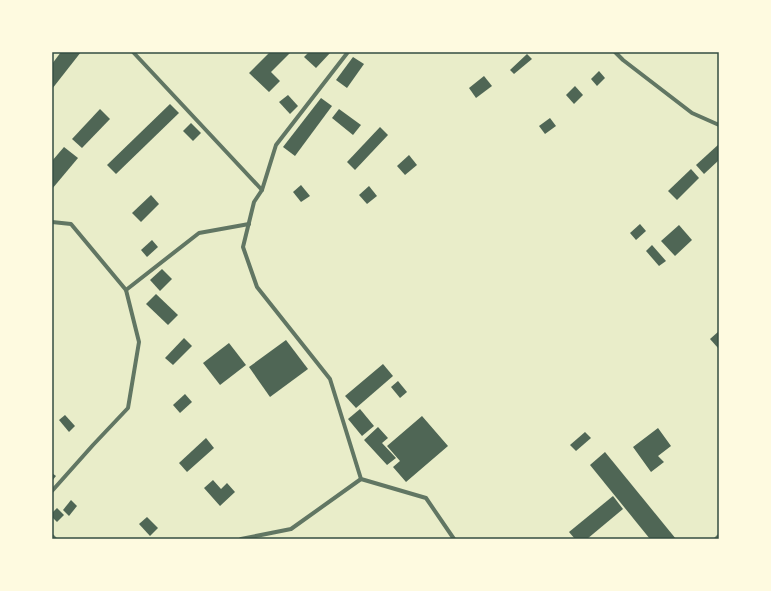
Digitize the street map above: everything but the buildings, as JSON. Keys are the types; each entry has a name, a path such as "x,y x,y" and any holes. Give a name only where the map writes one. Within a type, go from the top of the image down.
{"street":[{"path":"133,52 262,190"},
{"path":"348,52 276,145 262,190 254,202 243,246 257,287 330,378 361,479"},
{"path":"616,52 623,60 692,113 719,125"},
{"path":"52,222 71,224 126,290 139,342 128,408 52,491"},
{"path":"126,290 199,232 249,224"},
{"path":"241,539 291,530 361,479"},
{"path":"361,479 426,498 454,539"},
{"path":"52,536 55,539"},
{"path":"716,539 719,536"}]}
